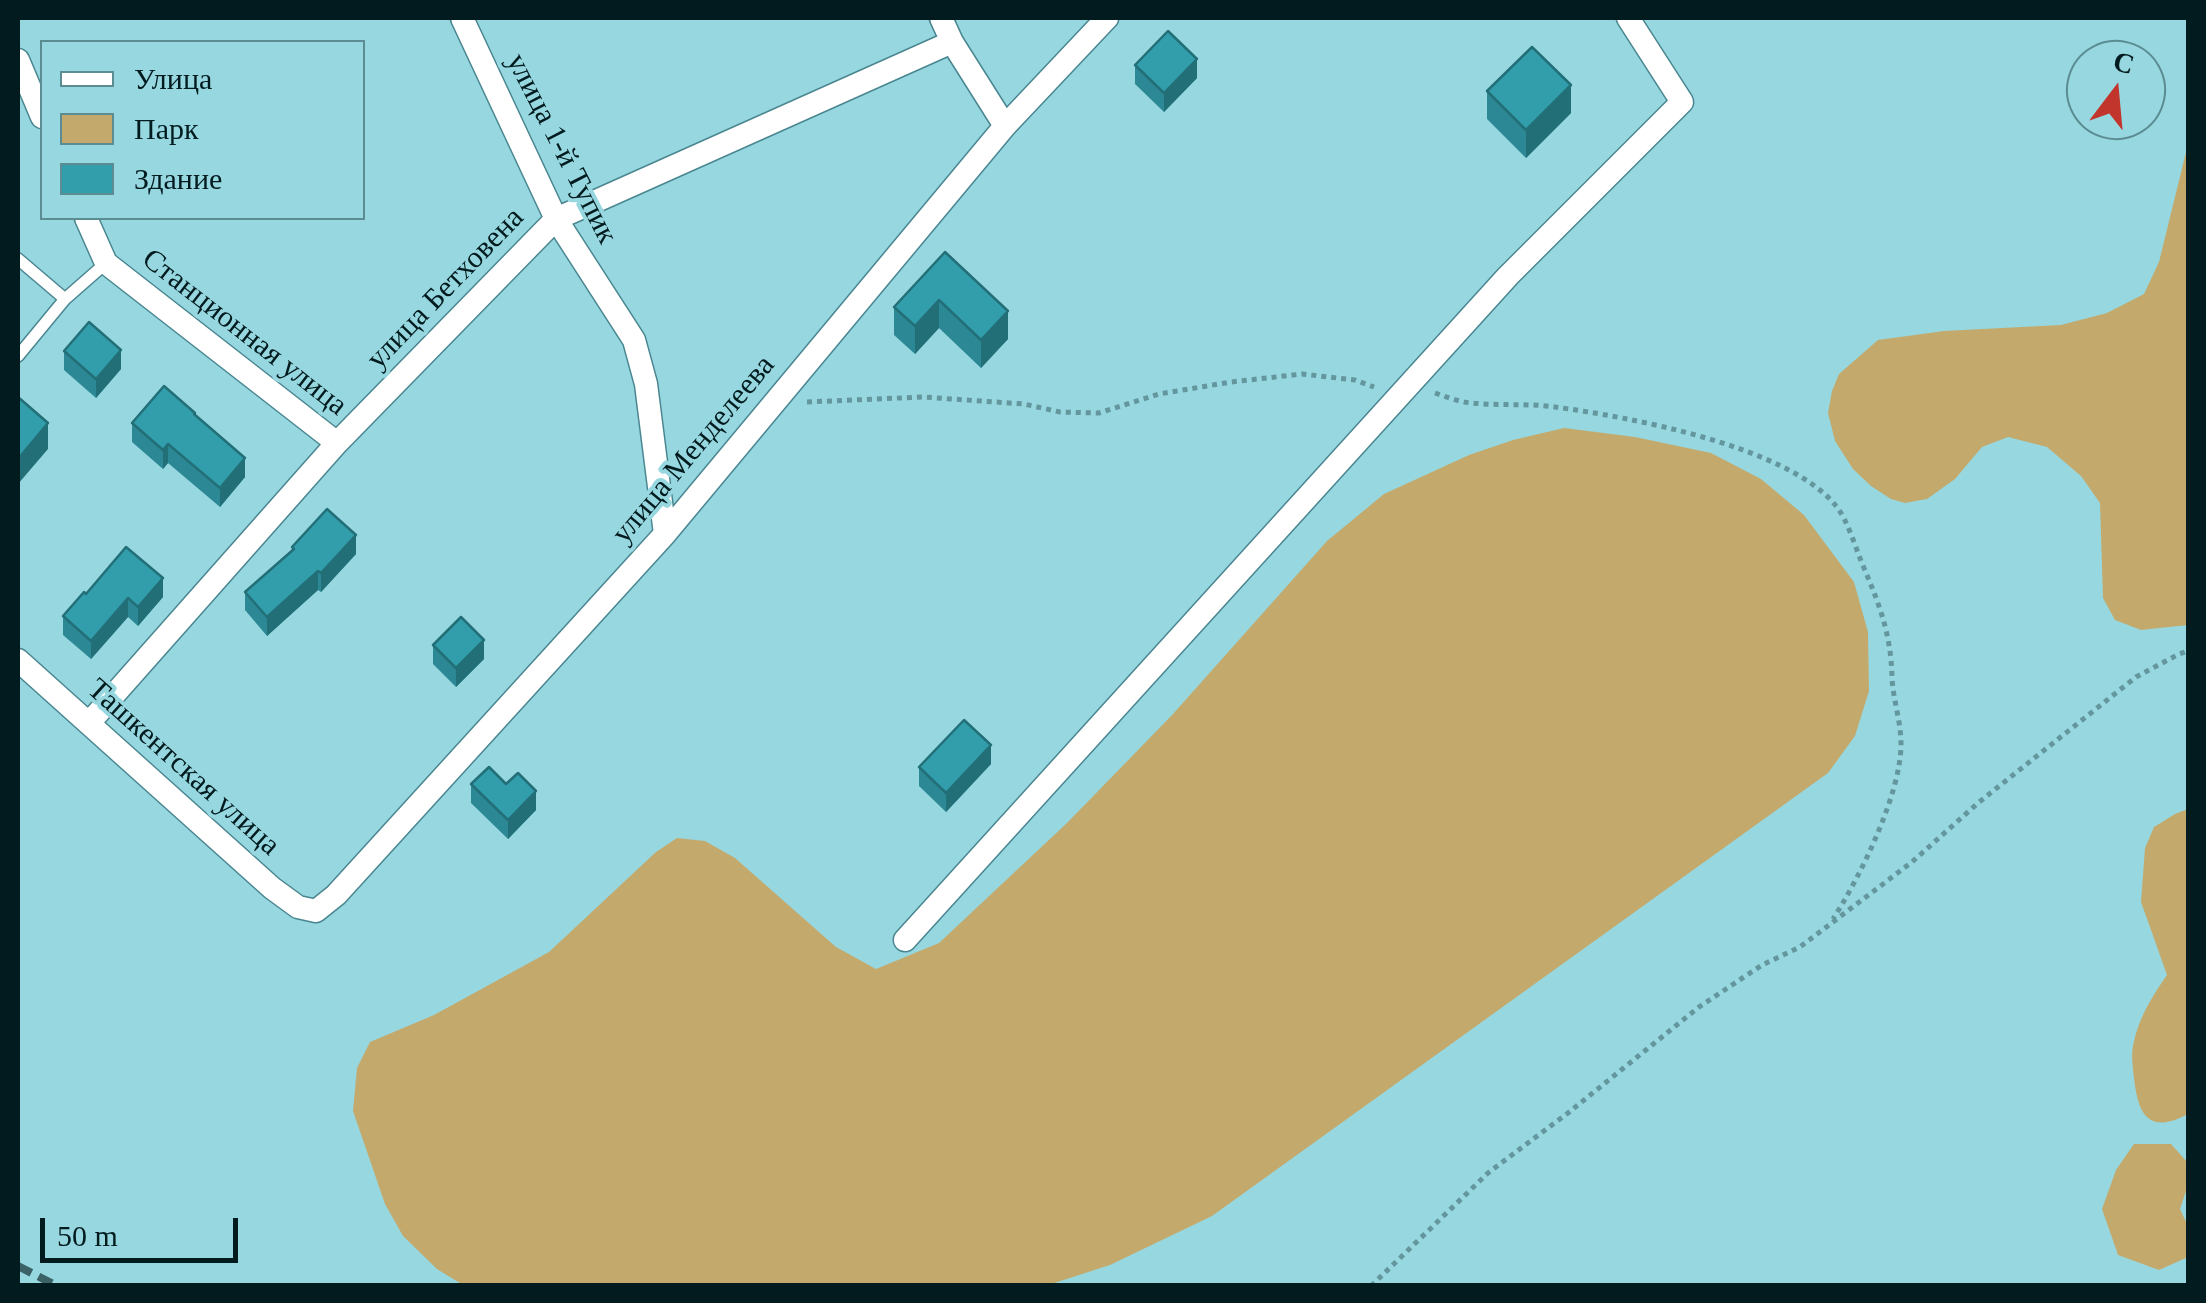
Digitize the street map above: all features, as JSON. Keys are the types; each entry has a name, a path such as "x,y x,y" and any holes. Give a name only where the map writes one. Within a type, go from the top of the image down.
{"street":[{"name":"улица 1-й Тупик","path":"462,18 556,219 634,340 642,362 665,534"},
{"path":"942,18 952,42 1005,126"},
{"name":"улица Менделеева","path":"316,911 336,894 665,534 1005,126 1106,18"},
{"path":"905,940 1508,276 1682,102 1628,18"},
{"name":"улица Бетховена","path":"89,723 337,443 556,219 952,42"},
{"path":"18,60 40,112"},
{"name":"Станционная улица","path":"87,220 106,262 337,443"},
{"name":"Ташкентская улица","path":"18,660 272,888 298,906 316,911"}],"lane":[{"path":"18,259 65,300"},
{"path":"18,356 65,300 106,262"}],"path":[{"path":"774,404 923,398 1100,413 1159,394 1302,374 1354,380 1467,403 1548,406 1624,416 1726,444 1808,480 1838,508 1877,598 1891,647 1892,688 1900,720 1896,784 1850,892 1830,923"},
{"path":"1372,1286 1488,1173 1700,1007 1762,965 1800,947 1912,862 1978,803 2136,677 2188,652"}],"green space":[{"path":"2188,144 2188,625 2141,630 2115,620 2103,598 2100,503 2081,476 2047,447 2008,437 1982,447 1955,479 1927,499 1905,503 1871,486 1853,469 1835,441 1828,413 1839,374 1878,340 1944,331 2061,325 2107,313 2144,294 2159,262"},
{"path":"1564,428 1635,437 1711,453 1761,479 1804,515 1854,582 1868,632 1869,691 1855,736 1828,773 1212,1216 1110,1265 1045,1286 463,1285 437,1269 403,1236 385,1204 353,1111 357,1068 370,1042 434,1015 549,952 656,852 677,838 705,841 735,858 836,947 876,969 939,943 1067,823 1173,714 1327,541 1384,494 1469,455"},
{"path":"2188,809 2188,1114 2155,1122 2139,1102 2132,1062 2142,1018 2167,975 2141,902 2145,848 2154,827"},
{"path":"2134,1144 2171,1144 2188,1163 2188,1185 2180,1209 2188,1226 2188,1257 2159,1270 2118,1255 2102,1209 2116,1170"}],"building":[{"path":"1168,31 1197,59 1164,93 1135,65"},
{"path":"1532,47 1571,85 1526,130 1487,91"},
{"path":"945,252 1008,311 981,340 939,300 915,326 894,307"},
{"path":"89,322 121,350 96,379 64,351"},
{"path":"164,386 245,458 220,488 168,444 163,450 132,423"},
{"path":"18,397 48,423 18,459"},
{"path":"327,509 356,535 321,573 318,571 267,617 245,592 294,549"},
{"path":"126,547 163,578 138,607 128,598 91,641 63,616"},
{"path":"461,617 484,640 456,668 433,645"},
{"path":"964,720 991,745 946,793 919,767"},
{"path":"489,767 506,784 518,773 536,791 508,820 471,784"}],"railway":[{"path":"18,1266 57,1286"}]}
